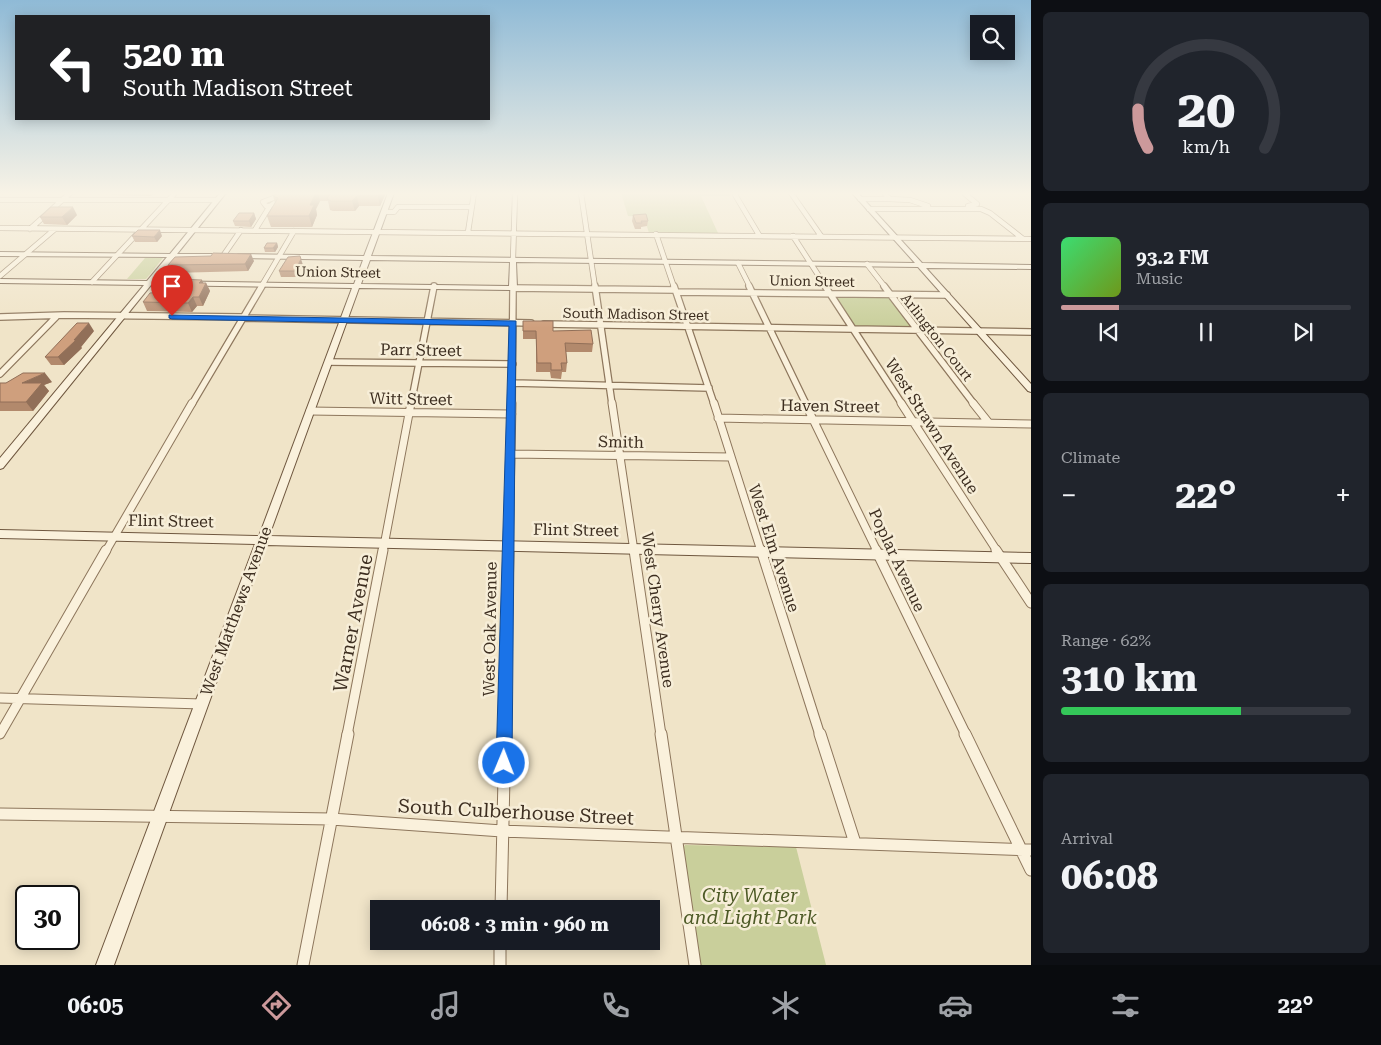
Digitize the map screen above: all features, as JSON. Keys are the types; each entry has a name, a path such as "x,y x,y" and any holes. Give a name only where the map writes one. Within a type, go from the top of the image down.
{"main road":[{"path":"0,465 186,238"},
{"name":"West Matthews Avenue","path":"105,965 376,238"},
{"path":"897,238 1031,389"},
{"path":"0,254 369,257 1031,267"},
{"name":"West Oak Avenue","path":"513,259 513,288"},
{"name":"Union Street","path":"0,281 261,283 513,288"},
{"name":"Flint Street","path":"0,534 508,544 1031,558"}],"street":[{"path":"0,276 45,238"},
{"path":"92,282 134,238"},
{"path":"223,256 235,238"},
{"path":"0,734 261,283 289,238"},
{"path":"513,259 514,238"},
{"name":"West Cherry Avenue","path":"587,238 695,965"},
{"name":"West Elm Avenue","path":"657,238 709,388 856,843"},
{"name":"West Strawn Avenue","path":"794,238 1031,603"},
{"path":"1023,238 1031,239"},
{"name":"Poplar Avenue","path":"738,263 880,554 882,563 1026,850 1031,870"},
{"name":"Arlington Court","path":"867,264 988,423"},
{"name":"Warner Avenue","path":"303,965 434,286"},
{"name":"Union Street","path":"513,288 947,295"},
{"name":"West Oak Avenue","path":"501,900 513,383 513,288"},
{"name":"South Madison Street","path":"0,317 56,317 64,315 1031,332"},
{"path":"0,374 56,317"},
{"name":"Parr Street","path":"328,362 513,364"},
{"path":"513,383 709,388"},
{"name":"Witt Street","path":"310,412 512,414"},
{"name":"Haven Street","path":"718,418 1031,424"},
{"name":"Smith","path":"510,454 731,457"},
{"path":"0,698 202,704"},
{"name":"South Culberhouse Street","path":"0,814 331,819 502,830 1026,850"},
{"path":"500,950 500,965"}],"green space":[{"path":"145,258 163,258 146,279 127,279"},
{"path":"834,296 888,296 912,328 854,327"},
{"name":"City Water and Light Park","path":"685,845 796,847 826,965 700,965 682,850"}],"building":[{"path":"267,243 277,243 273,248 264,248"},
{"path":"213,253 251,254 245,264 168,265 175,257 211,256"},
{"path":"300,256 301,259 295,271 279,271 288,257"},
{"path":"178,279 202,280 199,283 206,283 199,297 193,297 188,303 143,302 150,293 169,291"},
{"path":"523,321 553,321 553,331 591,330 593,344 565,343 567,363 561,363 562,370 551,370 551,363 537,363 536,331 523,331"},
{"path":"77,323 89,323 74,340 76,340 58,357 45,357"},
{"path":"23,373 45,373 22,383 42,383 26,402 0,402 0,383 6,383"}],"route":[{"path":"172,316 513,323 504,763"}]}
